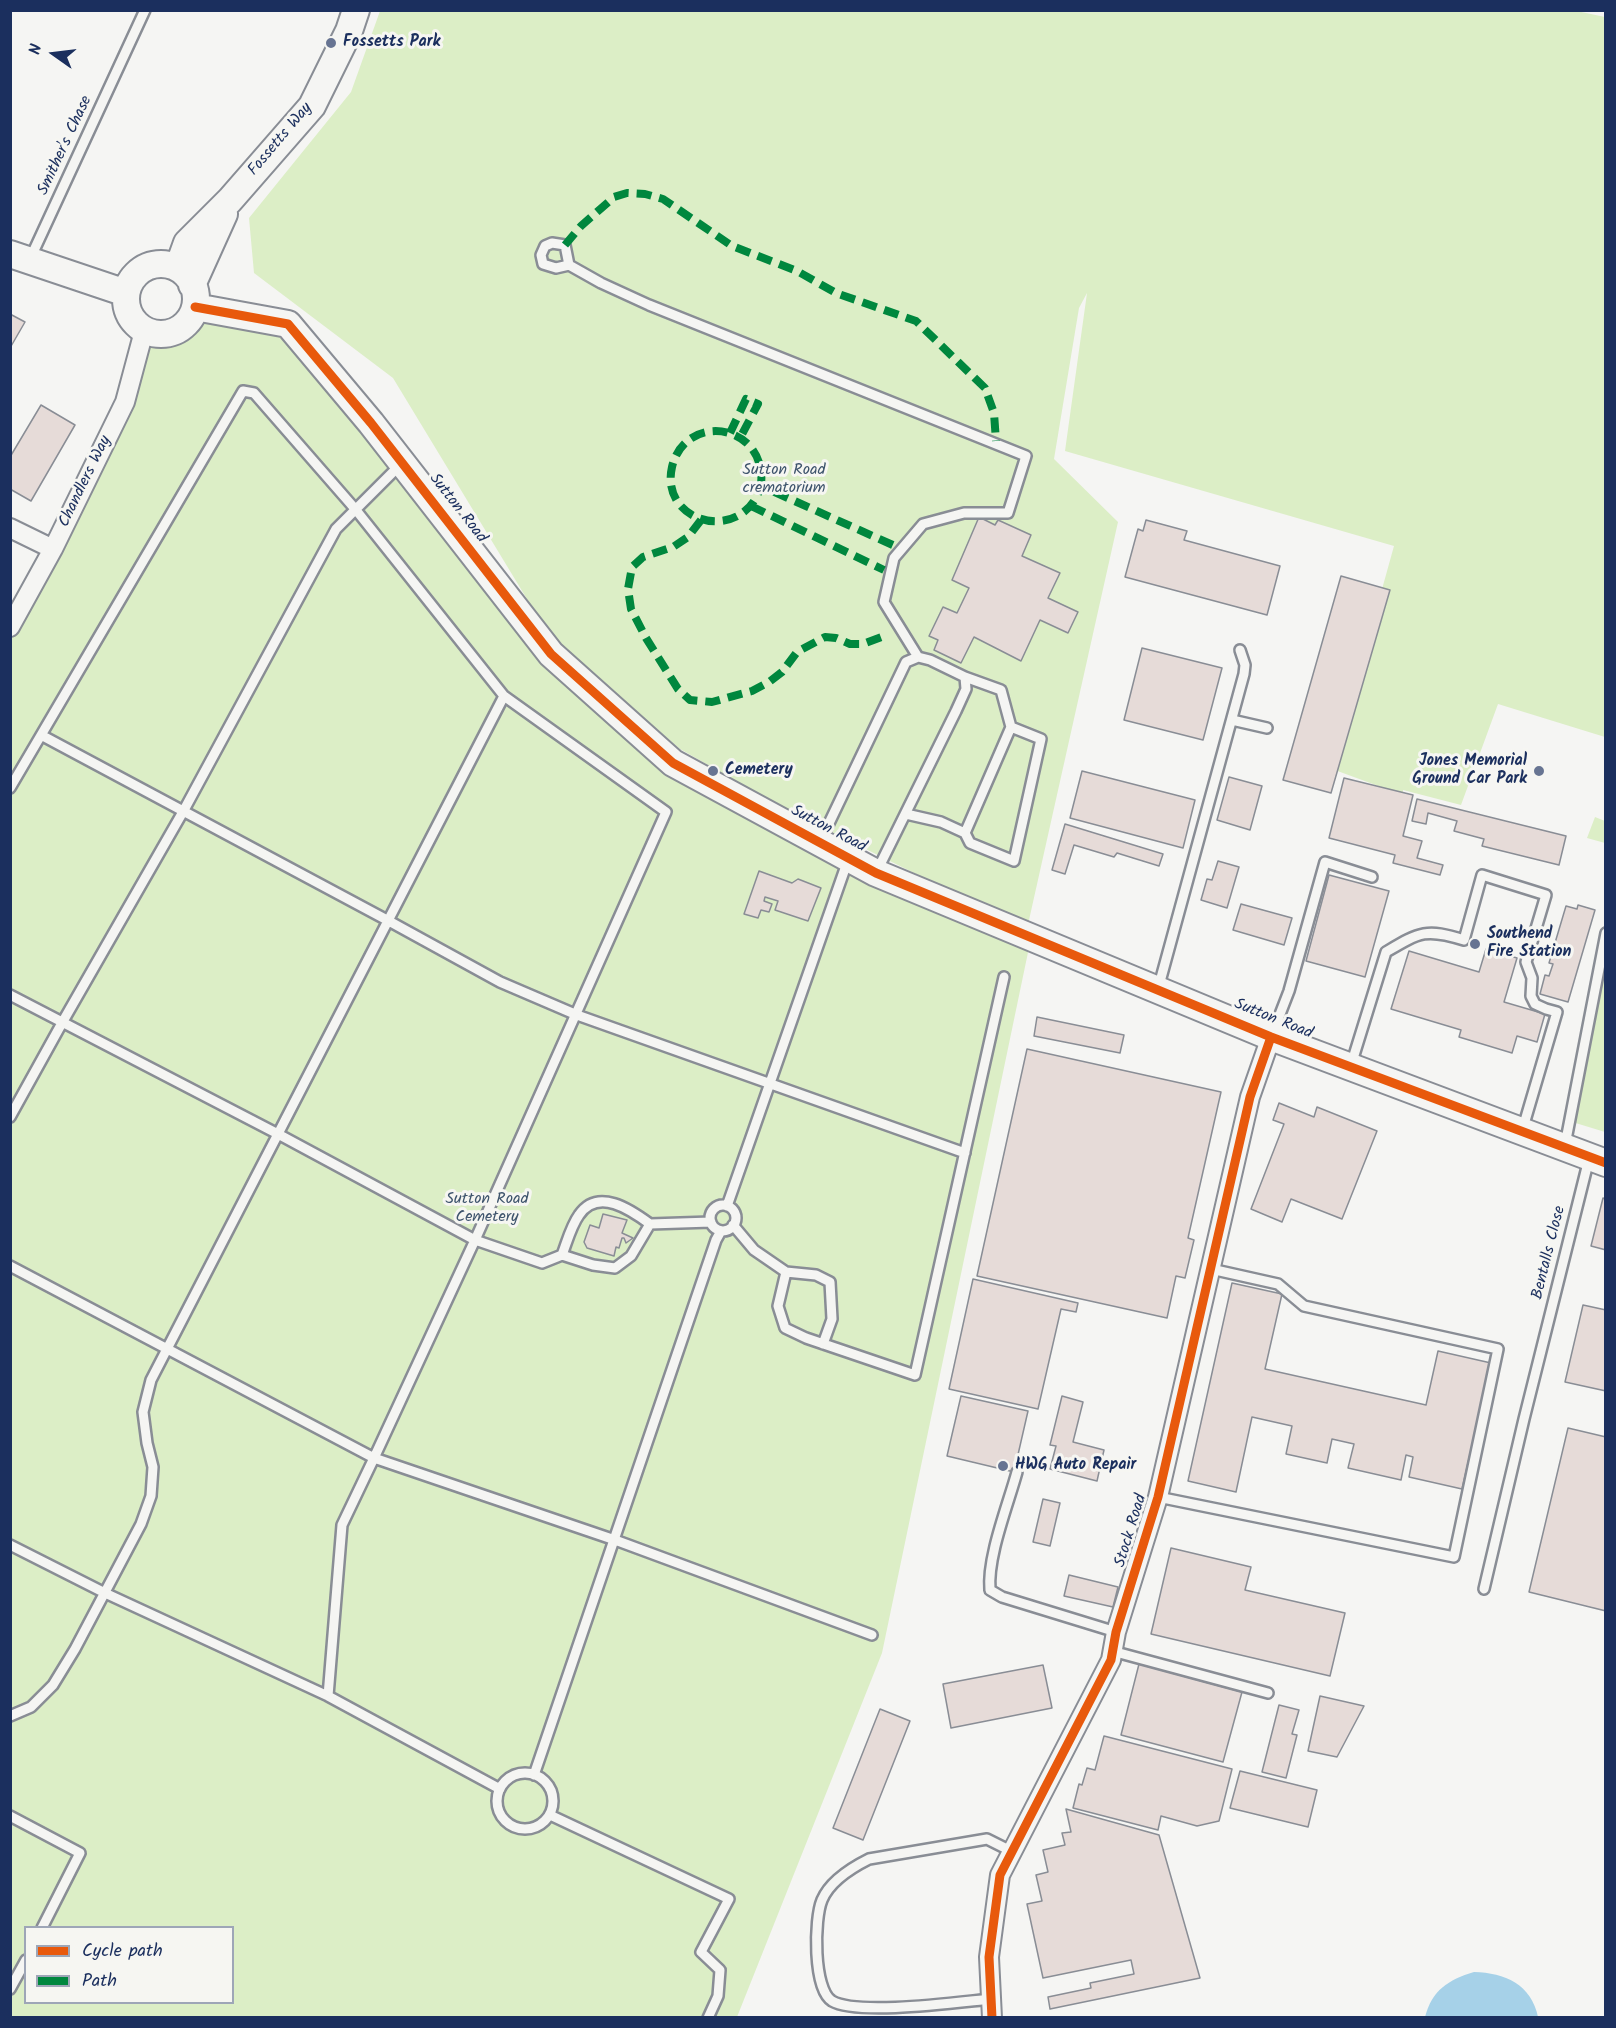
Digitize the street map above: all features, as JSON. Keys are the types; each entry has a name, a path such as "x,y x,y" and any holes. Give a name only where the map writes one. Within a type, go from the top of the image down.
{"street":[{"name":"Fossetts Way","path":"189,287 187,243 230,200 312,106 349,31 356,10"},
{"path":"20,258 126,292 125,304 130,318 144,331 165,335 185,325 189,287"},
{"name":"Sutton Road","path":"126,292 138,272 158,264 189,287 288,324 402,463 551,654 673,763 876,873 1271,1037 1598,1160"},
{"name":"Chandlers Way","path":"10,627 53,549 125,402 144,331"},
{"path":"10,528 53,549"},
{"name":"Stock Road","path":"992,2018 989,1957 1000,1875 1111,1660 1116,1632 1158,1497 1250,1097 1271,1037"}],"lane":[{"name":"Smither's Chase","path":"20,258 145,10"},
{"path":"569,265 649,305 1026,456 1008,513 964,513 923,524 894,558 884,602 918,657"},
{"path":"10,788 243,391 255,393 356,510 504,696 666,813 475,1240 342,1525 328,1696"},
{"path":"10,1117 184,810 336,529 402,463"},
{"path":"1158,989 1232,720 1245,665 1240,650"},
{"path":"820,843 896,680 906,662 918,657 1001,690 1011,727 965,833"},
{"path":"876,873 966,688 965,677"},
{"path":"10,1716 31,1707 53,1686 141,1524 151,1496 153,1467 143,1412 151,1380 504,696"},
{"path":"1232,720 1267,728"},
{"path":"906,814 941,822 965,833 970,843 1014,861 1041,739 1011,727"},
{"path":"41,735 500,982 577,1015 965,1153"},
{"path":"727,1206 848,858"},
{"path":"1271,1037 1289,991 1325,862 1372,877"},
{"path":"1351,1067 1386,952 1413,935 1439,932 1464,940 1482,875 1546,895 1526,962 1532,978 1531,996 1535,1004 1557,1012 1522,1132"},
{"path":"1564,1147 1605,933"},
{"path":"786,1272 778,1306 785,1328 823,1344 915,1375 1004,977"},
{"path":"10,995 278,1134 475,1240 542,1263 562,1255 592,1265 615,1268 632,1256 650,1224"},
{"name":"Bentalls Close","path":"1484,1589 1540,1356 1598,1160"},
{"path":"562,1255 579,1214 590,1205 599,1202 627,1208 650,1224 711,1222"},
{"path":"534,1775 716,1240 721,1231 730,1228 735,1221 734,1212 727,1206 717,1206 710,1217 713,1226 721,1231"},
{"path":"733,1225 754,1250 786,1272 816,1275 830,1282 832,1319 823,1344"},
{"path":"10,1266 374,1458 615,1540 872,1635"},
{"path":"1158,1497 1454,1557 1498,1349 1304,1306 1278,1284 1211,1269"},
{"path":"1017,1473 996,1546 990,1575 990,1590 1002,1597 1116,1632"},
{"path":"10,1545 105,1593 328,1696 500,1789"},
{"path":"1112,1651 1268,1693"},
{"path":"522,1773 534,1775 544,1781 551,1791 553,1805 550,1815 542,1824 533,1828 516,1828 509,1824 500,1812 497,1798 500,1789 510,1778 522,1773"},
{"path":"550,1815 729,1899 701,1952 720,1970 718,1996 708,2018"},
{"path":"10,1816 80,1853 43,1926"},
{"path":"991,1998 916,2007 853,2006 832,2001 823,1990 817,1958 818,1920 822,1900 832,1885 852,1868 869,1859 987,1839 1013,1851"},
{"path":"10,1989 24,1964"}],"green space":[{"name":"Sutton Road crematorium","path":"1572,10 1605,17 1605,737 1498,704 1461,805 1403,790 1403,795 1332,769 1394,546 1065,451 1087,293 1079,308 1054,459 1118,522 1027,929 789,811 680,749 550,637 393,378 254,273 249,218 351,92 380,11"},
{"name":"Sutton Road Cemetery","path":"195,307 288,324 551,654 673,763 1031,938 882,1653 737,2017 11,2018 11,627 125,402 144,331 169,333 185,323"},
{"path":"1595,817 1605,821 1605,843 1587,838"},
{"path":"1605,933 1605,1132 1569,1121"}],"water":[{"path":"1474,1972 1496,1975 1515,1982 1529,1996 1538,2017 1425,2017 1432,2000 1442,1987"}],"building":[{"path":"10,314 25,322 10,348"},
{"path":"41,405 75,425 31,501 10,489 10,457"},
{"path":"979,517 995,525 998,520 1031,535 1022,556 1060,573 1048,598 1078,612 1068,633 1040,620 1021,661 974,637 961,663 934,650 938,640 929,636 943,607 957,613 969,588 952,580"},
{"path":"1146,520 1187,531 1184,540 1280,566 1267,615 1125,577 1138,529 1143,531"},
{"path":"1341,576 1390,590 1331,793 1283,780"},
{"path":"1142,648 1222,668 1203,740 1124,720"},
{"path":"1082,771 1195,800 1183,848 1070,818"},
{"path":"1229,777 1262,786 1250,830 1217,820"},
{"path":"1344,778 1413,795 1403,836 1422,841 1417,858 1443,865 1440,875 1393,863 1395,855 1329,838"},
{"path":"1417,799 1566,836 1559,865 1482,846 1484,839 1454,831 1457,821 1428,813 1426,824 1412,821"},
{"path":"1065,824 1163,854 1159,866 1117,853 1114,857 1074,845 1065,874 1052,870"},
{"path":"1218,861 1239,867 1227,908 1201,900 1207,879 1212,880"},
{"path":"759,871 792,883 798,879 821,888 808,921 775,910 778,901 765,897 764,901 772,904 769,912 761,910 758,918 744,914"},
{"path":"1329,875 1389,891 1365,977 1306,961"},
{"path":"1241,904 1292,918 1284,945 1233,930"},
{"path":"1578,905 1595,910 1568,1002 1540,994 1545,975 1549,976 1553,964 1549,963 1566,906 1577,909"},
{"path":"1486,949 1517,958 1504,1002 1545,1014 1537,1042 1517,1036 1512,1053 1459,1037 1461,1030 1391,1009 1409,951 1479,972"},
{"path":"1037,1017 1124,1035 1120,1053 1034,1036"},
{"path":"1027,1049 1221,1092 1188,1238 1194,1240 1185,1278 1176,1276 1167,1318 977,1276"},
{"path":"1279,1103 1314,1117 1317,1107 1377,1131 1342,1219 1291,1199 1282,1222 1251,1209 1284,1124 1273,1120"},
{"path":"1603,1198 1606,1199 1606,1250 1591,1246"},
{"path":"603,1214 627,1220 622,1233 633,1238 626,1243 622,1238 619,1248 616,1247 614,1256 587,1248 584,1242 590,1225 599,1228"},
{"path":"973,1279 1078,1303 1076,1312 1061,1309 1038,1409 949,1389"},
{"path":"1232,1283 1282,1294 1265,1369 1426,1405 1438,1351 1491,1363 1462,1489 1409,1477 1413,1457 1406,1455 1401,1480 1348,1468 1354,1444 1332,1439 1327,1463 1286,1454 1292,1426 1252,1417 1236,1492 1188,1481"},
{"path":"1583,1305 1606,1310 1606,1391 1565,1382"},
{"path":"961,1396 1028,1411 1014,1472 947,1456"},
{"path":"1062,1396 1083,1402 1073,1442 1104,1450 1097,1481 1050,1469 1056,1446 1050,1445"},
{"path":"1568,1428 1606,1437 1606,1611 1529,1592"},
{"path":"1043,1499 1060,1503 1050,1546 1033,1542"},
{"path":"1171,1548 1251,1567 1245,1590 1345,1613 1330,1676 1151,1634"},
{"path":"1069,1575 1118,1587 1113,1607 1064,1596"},
{"path":"1139,1664 1242,1692 1223,1762 1121,1735"},
{"path":"1043,1665 1052,1708 951,1728 943,1684"},
{"path":"1320,1696 1364,1706 1337,1757 1308,1751"},
{"path":"1279,1705 1299,1710 1292,1734 1297,1735 1286,1778 1262,1772"},
{"path":"880,1709 910,1721 863,1840 833,1828"},
{"path":"1104,1736 1232,1769 1219,1821 1197,1826 1161,1816 1158,1830 1073,1808 1079,1784 1082,1785 1087,1768 1095,1770"},
{"path":"1240,1771 1317,1790 1308,1827 1230,1808"},
{"path":"1066,1809 1159,1835 1200,1978 1050,2009 1048,1997 1091,1988 1090,1983 1134,1974 1131,1960 1043,1978 1027,1904 1042,1901 1036,1875 1048,1872 1043,1850 1065,1845 1062,1833 1071,1832"}],"marked path":[{"path":"565,245 581,226 614,197 627,193 645,194 663,199 732,246 797,271 836,293 916,321 985,388 994,413 996,441"},
{"path":"730,433 746,399 758,404 740,438"},
{"path":"761,486 760,465 752,449 739,438 724,432 708,432 692,437 680,449 672,467 671,487 678,502 690,514 705,520 722,521 738,516 751,504 761,486 895,546"},
{"path":"751,506 884,570"},
{"path":"701,520 688,537 673,547 643,557 632,567 628,589 631,609 646,638 678,689 690,700 712,702 752,691 782,672 797,652 825,637 836,638 850,644 863,644 887,635"}],"cycle path":[{"path":"195,307 288,324 371,423 551,654 673,763 876,873 1271,1037 1606,1163"},
{"path":"992,2018 989,1957 1000,1875 1111,1660 1116,1632 1158,1497 1250,1097 1271,1037"}],"place":[{"name":"Fossetts Park","path":"331,43"},
{"name":"Cemetery","path":"713,771"},
{"name":"Jones Memorial Ground Car Park","path":"1539,771"},
{"name":"Southend Fire Station","path":"1475,944"},
{"name":"HWG Auto Repair","path":"1003,1466"}]}
